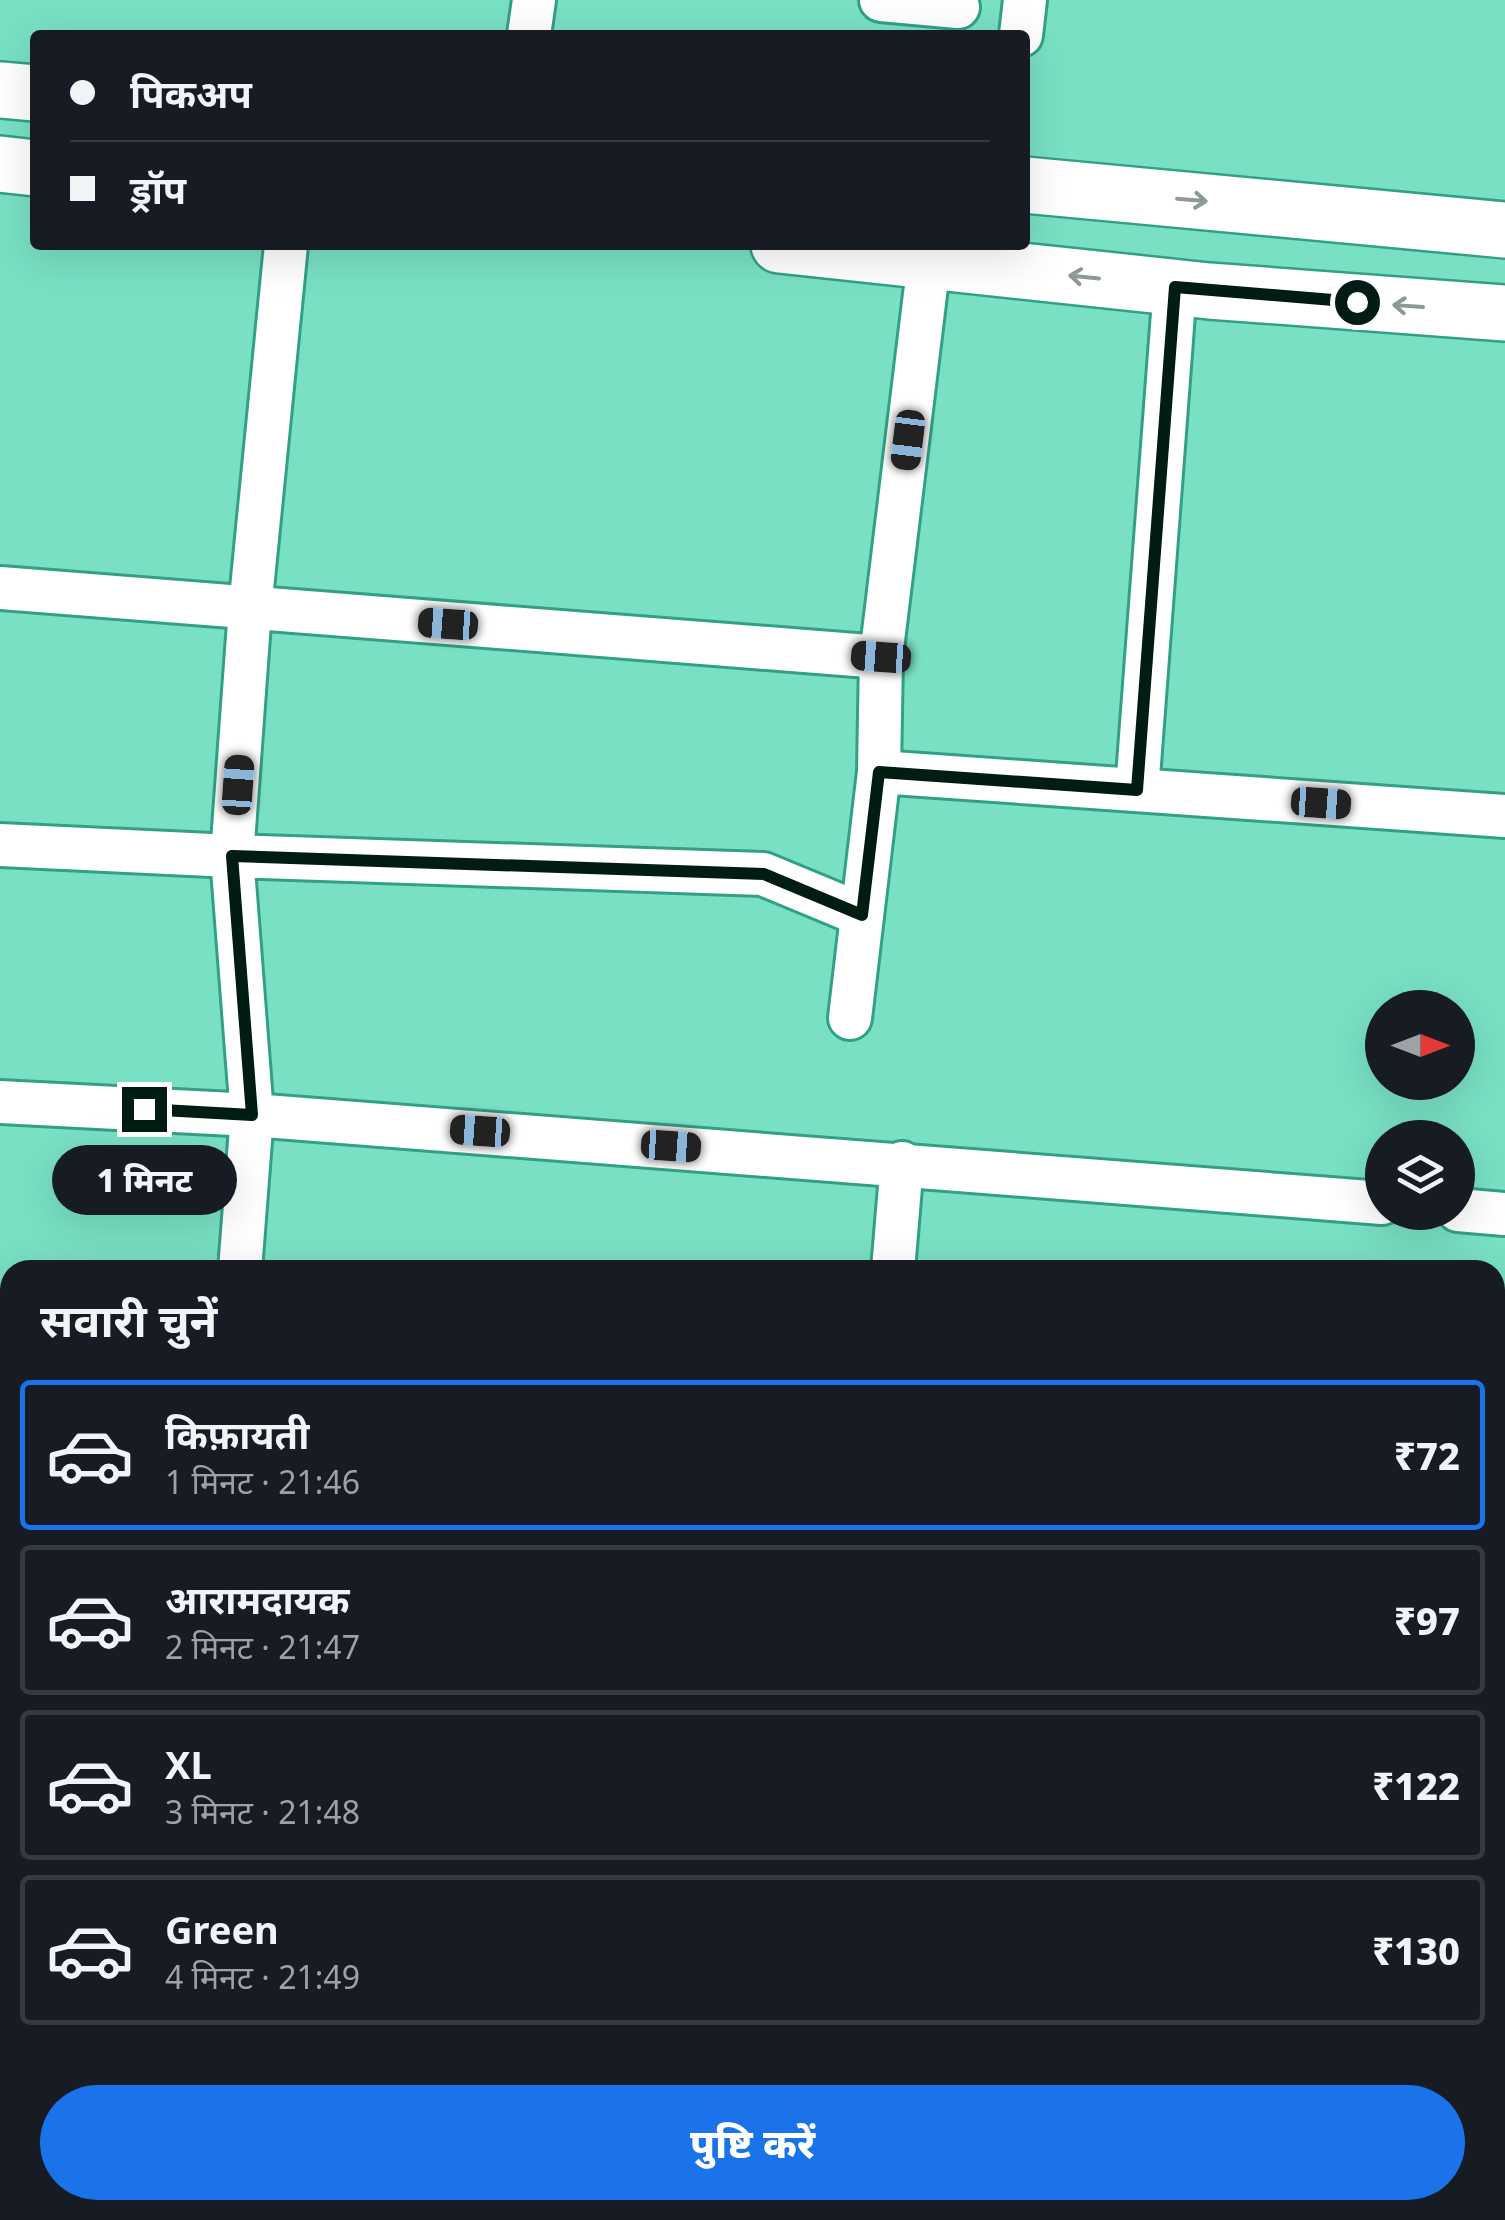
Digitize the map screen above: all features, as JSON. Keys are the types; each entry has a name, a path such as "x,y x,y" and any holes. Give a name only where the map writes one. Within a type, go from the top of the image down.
{"street":[{"path":"530,30 534,0"},
{"path":"881,0 957,14"},
{"path":"1022,30 1025,0"},
{"path":"0,90 30,93"},
{"path":"0,164 30,167"},
{"path":"1030,184 1505,230"},
{"path":"241,1260 252,1115 232,856 250,609 286,250"},
{"path":"888,250 997,256 1175,287 1505,313"},
{"path":"850,1018 879,772 881,657 931,252"},
{"path":"1137,790 1175,287"},
{"path":"0,588 881,657"},
{"path":"879,772 1505,816"},
{"path":"0,845 764,874 862,915"},
{"path":"0,1102 252,1115 1365,1202"},
{"path":"894,1260 902,1163"},
{"path":"1475,1211 1505,1214"}],"route":[{"path":"144,1109 252,1115 232,856 764,874 862,915 879,772 1137,790 1175,287 1357,302"}]}
